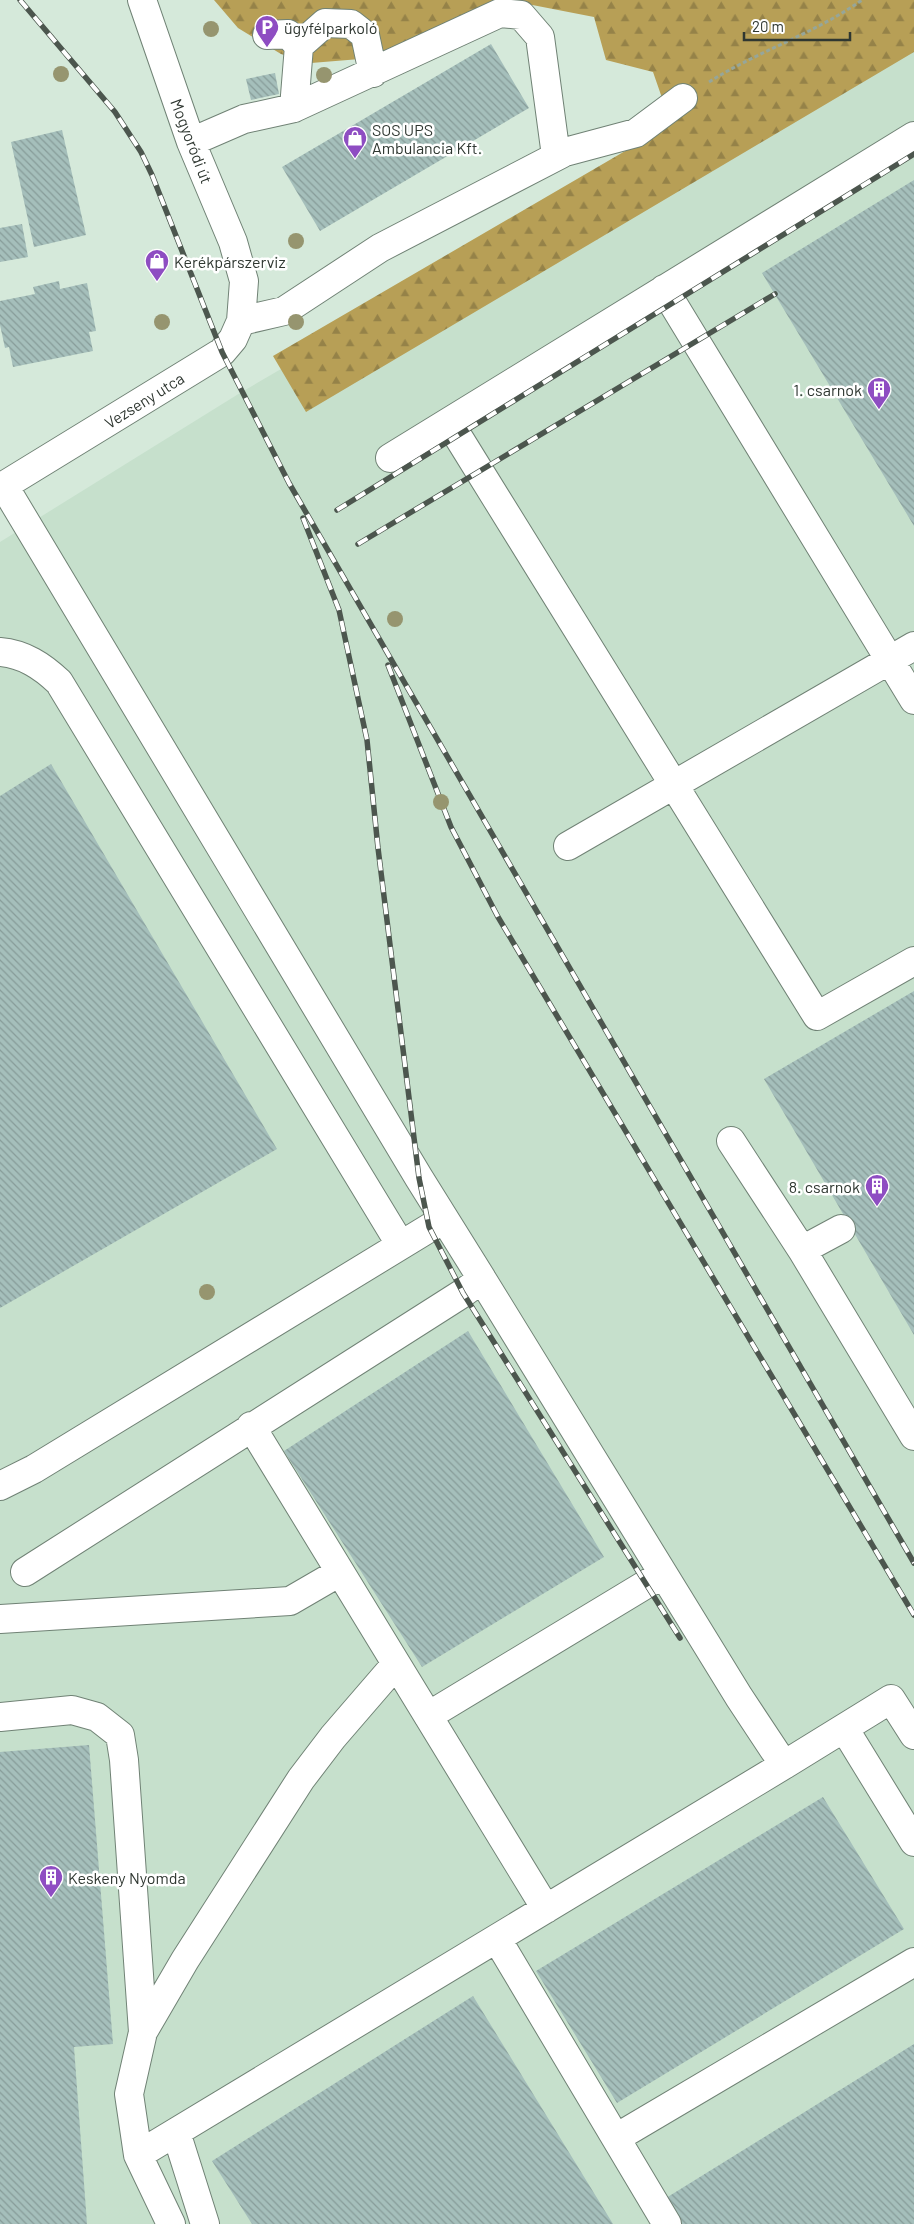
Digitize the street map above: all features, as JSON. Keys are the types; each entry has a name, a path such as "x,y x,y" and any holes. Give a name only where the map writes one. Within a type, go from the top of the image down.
{"street":[{"name":"Mogyoródi út","path":"142,0 191,142 232,242 244,281"},
{"path":"191,142 244,119 294,108 500,13 521,15 540,37 556,156"},
{"path":"294,108 299,46 325,23 350,24 365,35 373,73"},
{"path":"267,35 288,34 299,46"},
{"path":"241,321 284,311 380,248 556,156 636,133 684,98"},
{"path":"390,458 914,136"},
{"name":"Vezseny utca","path":"2,487 222,352 233,339 241,321 244,281"},
{"path":"664,289 914,700"},
{"path":"449,422 818,1016 914,961"},
{"path":"2,487 444,1219 739,1697 784,1765"},
{"path":"568,846 914,646"},
{"path":"0,652 11,653 30,660 46,670 59,682 400,1244"},
{"path":"731,1141 802,1250 914,1436"},
{"path":"0,1486 34,1469 400,1244 444,1219"},
{"path":"802,1250 841,1229"},
{"path":"25,1572 482,1279"},
{"path":"251,1426 546,1909"},
{"path":"0,1619 290,1601 340,1572"},
{"path":"428,1716 663,1574"},
{"path":"143,2032 185,1960 301,1779 333,1737 396,1664"},
{"path":"138,2155 891,1699 914,1735"},
{"path":"0,1717 72,1710 97,1716 120,1735 124,1760 143,2032 129,2094 138,2155 171,2224"},
{"path":"844,1728 914,1842"},
{"path":"496,1939 667,2224"},
{"path":"616,2138 914,1962"},
{"path":"176,2132 205,2224"}],"path":[{"path":"684,98 725,71 784,45 841,15 862,0"}],"shaded area":[{"path":"914,0 914,2224 0,2224 0,542 240,393"}],"green space":[{"path":"214,0 507,0 397,56 311,63 281,54 238,28"},
{"path":"507,0 914,0 914,52 306,412 273,356 656,133 669,118 653,72 606,60 594,17"}],"building":[{"path":"491,44 529,108 320,231 282,167"},
{"path":"275,73 279,94 251,100 246,79"},
{"path":"62,130 86,235 34,247 11,142"},
{"name":"1. csarnok","path":"914,180 914,526 762,273"},
{"path":"22,224 28,257 0,262 0,228"},
{"path":"59,281 60,289 87,283 96,331 89,332 93,351 13,367 9,347 5,348 0,325 0,301 35,294 33,287"},
{"path":"51,764 277,1149 0,1308 0,796"},
{"name":"8. csarnok","path":"914,991 914,1335 764,1079"},
{"path":"468,1331 604,1557 422,1667 284,1451"},
{"name":"Keskeny Nyomda","path":"89,1745 113,2044 74,2047 87,2224 0,2224 0,1752"},
{"path":"823,1797 904,1929 617,2103 536,1971"},
{"path":"473,1996 613,2224 252,2224 212,2161"},
{"path":"914,2044 914,2224 682,2224 666,2198"}],"railway":[{"path":"20,0 115,112 141,152 152,175 222,352 289,483 914,1563"},
{"path":"337,510 914,154"},
{"path":"358,544 775,294"},
{"path":"303,518 339,610 367,740 378,848 419,1178 429,1227 463,1293 680,1638"},
{"path":"388,665 451,827 498,917 914,1615"}],"place":[{"name":"ügyfélparkoló","path":"267,48"},
{"name":"SOS UPS Ambulancia Kft.","path":"355,159"},
{"name":"Kerékpárszerviz","path":"157,282"},
{"name":"1. csarnok","path":"879,410"},
{"name":"8. csarnok","path":"877,1207"},
{"name":"Keskeny Nyomda","path":"51,1898"}]}
